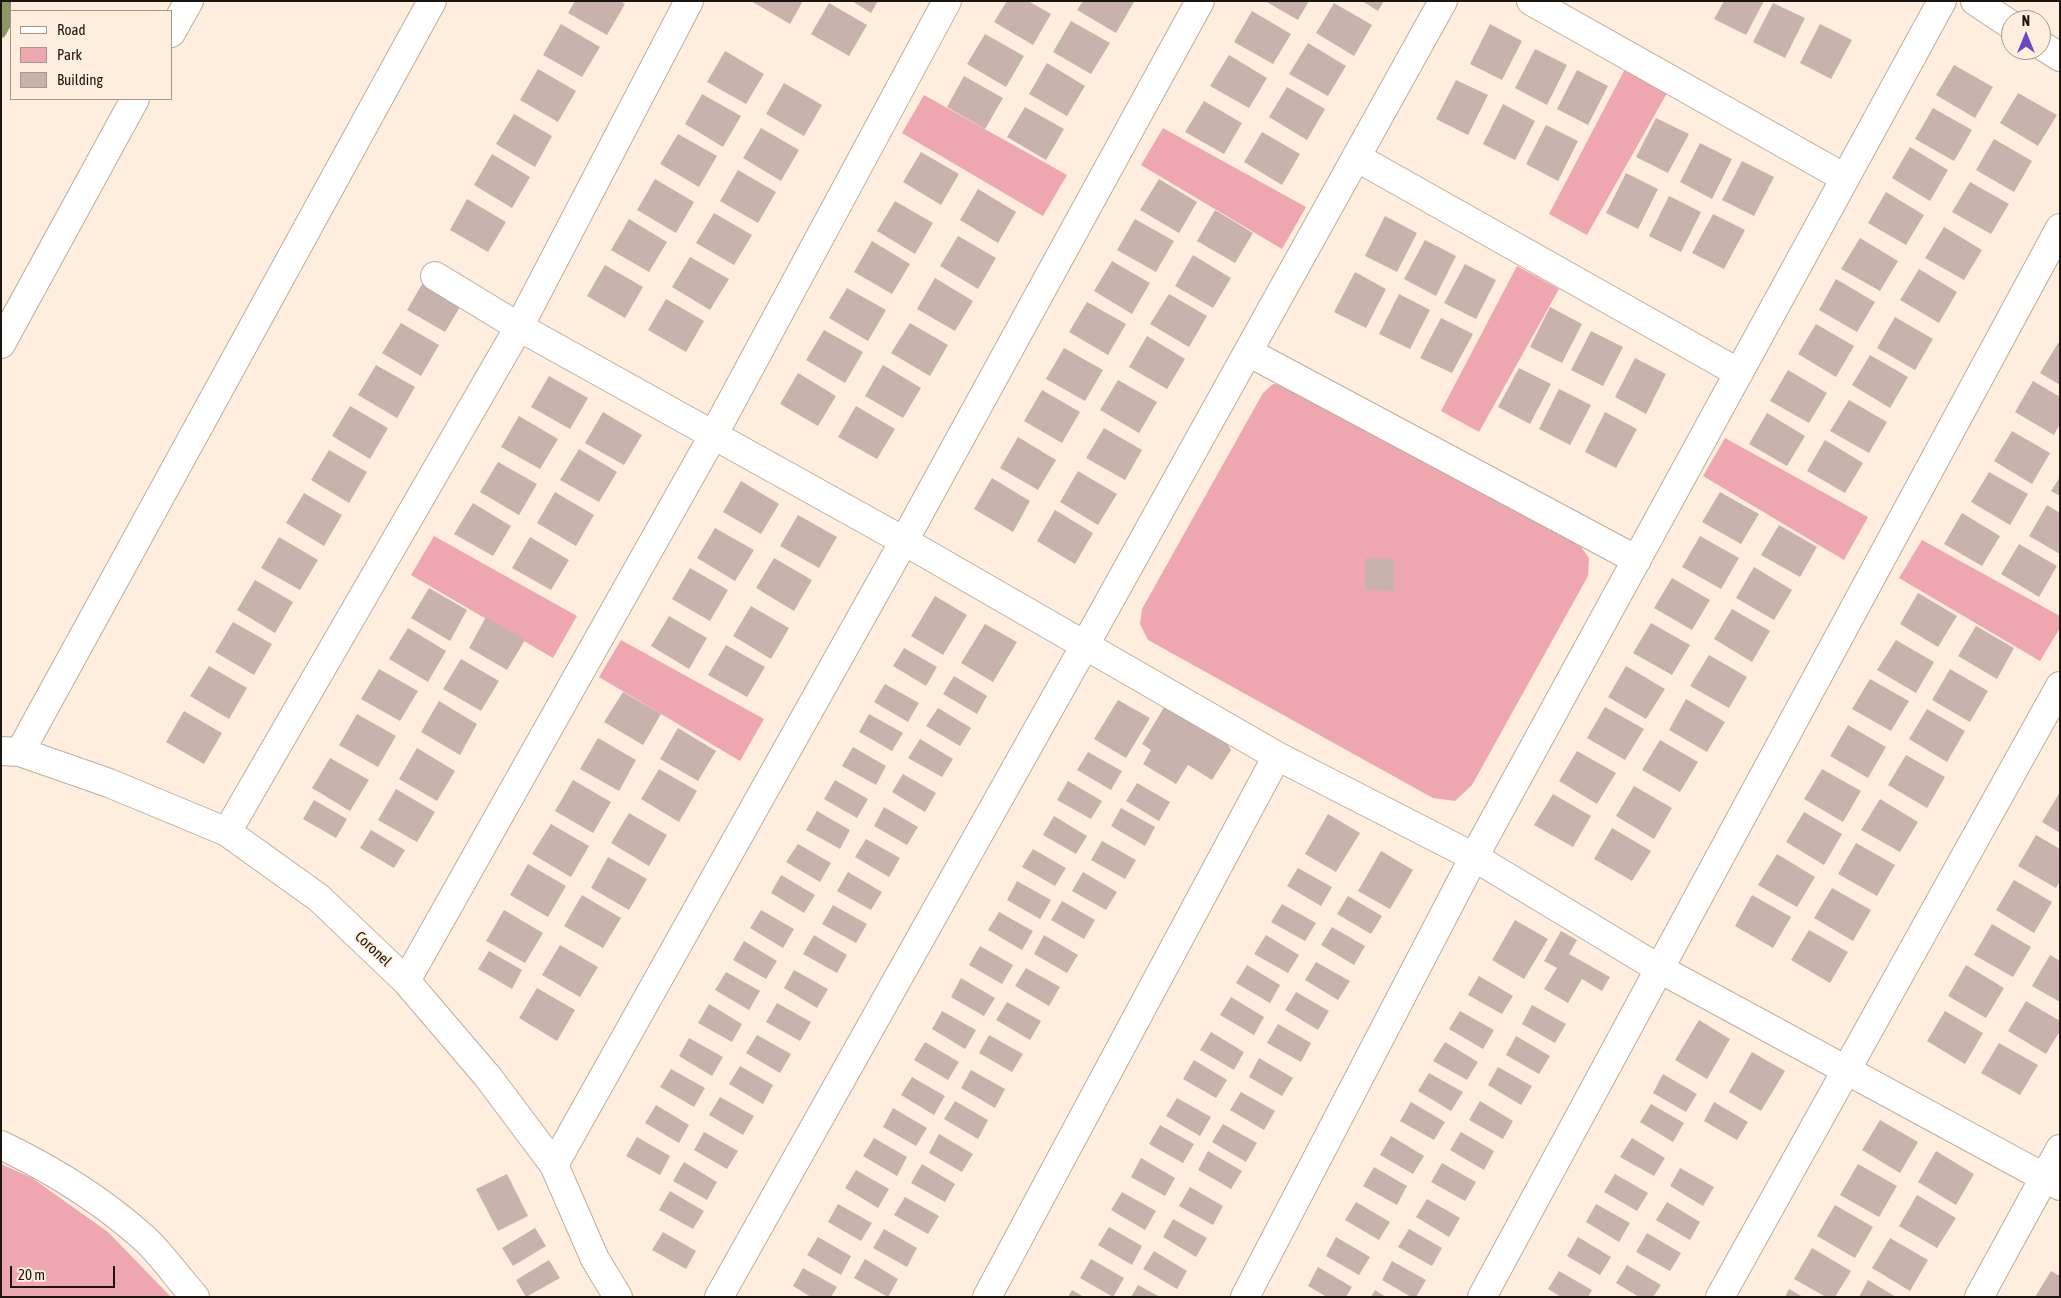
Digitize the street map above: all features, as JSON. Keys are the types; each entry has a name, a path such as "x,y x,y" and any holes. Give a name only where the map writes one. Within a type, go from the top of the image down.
{"street":[{"path":"172,31 189,1"},
{"path":"10,751 432,1"},
{"path":"227,832 519,327 689,1"},
{"path":"406,981 714,434 947,1"},
{"path":"554,1166 904,541 1200,1"},
{"path":"719,1297 1085,645 1443,1"},
{"path":"1531,1 1845,178"},
{"path":"1245,1297 1474,857 1942,1"},
{"path":"1975,1 2001,18"},
{"path":"1,344 134,100"},
{"path":"1356,157 1739,373"},
{"path":"1482,1297 1658,968 2060,228"},
{"path":"435,276 519,327 904,541 1277,756 1474,857 1658,968 2052,1182"},
{"path":"1248,352 1637,560"},
{"path":"1720,1297 2060,686"},
{"name":"Coronel","path":"10,751 109,783 227,832 318,898 406,981 488,1077 554,1166 595,1259 618,1297"},
{"path":"987,1297 1277,756"},
{"path":"1,1145 44,1166 107,1208 146,1240 195,1297"},
{"path":"1980,1297 2052,1182 2060,1149"}],"green space":[{"path":"1625,69 1667,93 1587,235 1549,214"},
{"path":"924,95 1067,175 1043,216 902,133"},
{"path":"1163,128 1306,207 1282,249 1141,165"},
{"path":"1517,266 1559,289 1479,432 1441,411"},
{"path":"1273,384 1286,385 1579,544 1589,558 1588,576 1472,785 1455,801 1433,798 1148,640 1140,624 1142,609 1263,393"},
{"path":"1725,438 1868,517 1844,560 1703,476"},
{"path":"434,536 577,616 553,658 411,575"},
{"path":"1922,540 2060,616 2060,628 2040,661 1899,578"},
{"path":"621,640 764,719 740,761 599,677"},
{"path":"1,1164 32,1178 108,1232 171,1297 1,1297"}],"building":[{"path":"575,1 620,1 625,4 607,35 568,13"},
{"path":"751,1 803,1 790,24"},
{"path":"852,1 878,1 871,13"},
{"path":"1007,1 1028,1 1051,14 1033,45 994,22"},
{"path":"1083,1 1134,2 1116,33 1077,10"},
{"path":"1265,1 1309,1 1298,20"},
{"path":"1362,1 1384,1 1378,11"},
{"path":"1724,1 1764,1 1746,35 1714,19"},
{"path":"829,3 867,25 849,56 811,34"},
{"path":"1334,3 1372,25 1354,56 1316,33"},
{"path":"1773,3 1805,18 1785,58 1753,42"},
{"path":"1252,11 1291,34 1273,64 1234,42"},
{"path":"1071,21 1110,43 1091,74 1053,52"},
{"path":"561,24 600,47 582,77 543,55"},
{"path":"1490,24 1522,41 1502,80 1470,64"},
{"path":"1820,24 1852,40 1831,79 1800,63"},
{"path":"985,34 1024,56 1006,87 967,64"},
{"path":"1308,43 1346,66 1328,96 1289,74"},
{"path":"1535,49 1567,65 1547,105 1515,88"},
{"path":"725,51 764,74 746,104 707,82"},
{"path":"1229,55 1267,78 1249,108 1210,86"},
{"path":"1047,63 1085,86 1067,116 1029,94"},
{"path":"1954,65 1993,87 1975,118 1936,95"},
{"path":"538,69 576,91 558,122 520,100"},
{"path":"1577,70 1608,86 1588,125 1557,109"},
{"path":"964,76 1003,98 985,129 947,107"},
{"path":"1456,80 1488,95 1468,135 1436,119"},
{"path":"784,83 822,105 804,136 766,114"},
{"path":"1287,87 1325,109 1307,140 1269,117"},
{"path":"2018,93 2057,115 2038,146 2000,123"},
{"path":"702,94 741,116 723,147 685,124"},
{"path":"1204,101 1242,123 1224,154 1185,132"},
{"path":"1503,104 1535,121 1515,160 1483,144"},
{"path":"1025,107 1064,129 1046,160 1007,137"},
{"path":"1933,108 1972,130 1954,161 1915,139"},
{"path":"514,114 552,136 535,167 496,144"},
{"path":"1656,118 1689,134 1668,173 1636,157"},
{"path":"1546,125 1578,141 1558,181 1526,164"},
{"path":"761,128 799,150 781,181 743,158"},
{"path":"1262,132 1300,154 1282,185 1244,162"},
{"path":"678,134 717,156 699,187 660,164"},
{"path":"1994,139 2032,161 2014,192 1976,170"},
{"path":"1700,143 1732,159 1712,199 1680,182"},
{"path":"1910,147 1948,170 1930,201 1892,178"},
{"path":"921,152 959,174 941,205 903,182"},
{"path":"492,154 530,177 512,208 474,185"},
{"path":"1742,161 1774,177 1754,216 1722,200"},
{"path":"738,170 776,192 758,223 720,201"},
{"path":"1626,173 1658,189 1638,229 1606,213"},
{"path":"655,179 694,202 676,233 637,210"},
{"path":"1159,179 1197,202 1179,233 1140,210"},
{"path":"1970,182 2009,204 1991,234 1952,212"},
{"path":"978,189 1016,212 998,243 960,220"},
{"path":"1886,192 1924,215 1906,245 1868,223"},
{"path":"1669,196 1701,212 1681,252 1649,236"},
{"path":"467,199 506,222 488,252 450,230"},
{"path":"895,201 933,223 915,254 877,231"},
{"path":"1215,210 1253,233 1235,263 1197,241"},
{"path":"714,213 752,235 734,265 696,243"},
{"path":"1713,214 1745,230 1724,269 1692,253"},
{"path":"1385,216 1417,233 1397,272 1365,256"},
{"path":"629,219 667,242 649,272 611,250"},
{"path":"1135,219 1174,241 1156,272 1117,250"},
{"path":"1944,227 1982,250 1964,280 1925,258"},
{"path":"958,236 996,258 978,289 940,266"},
{"path":"1860,238 1898,261 1880,291 1841,269"},
{"path":"1425,240 1456,256 1436,296 1404,279"},
{"path":"872,241 910,264 892,294 854,272"},
{"path":"1193,255 1231,278 1213,308 1175,286"},
{"path":"690,257 729,279 710,310 672,287"},
{"path":"1112,261 1150,283 1132,314 1094,291"},
{"path":"1465,264 1496,280 1476,319 1444,303"},
{"path":"605,265 643,287 625,318 587,296"},
{"path":"1919,269 1957,292 1939,323 1900,300"},
{"path":"1355,272 1386,289 1366,328 1334,312"},
{"path":"935,278 973,301 955,331 917,309"},
{"path":"425,279 463,302 445,332 407,310"},
{"path":"1836,279 1875,302 1857,332 1819,310"},
{"path":"847,288 886,310 868,341 829,318"},
{"path":"1169,294 1207,316 1189,347 1150,324"},
{"path":"1399,294 1430,310 1410,349 1379,334"},
{"path":"666,299 704,321 686,352 648,330"},
{"path":"1087,302 1126,324 1108,355 1069,332"},
{"path":"1550,307 1582,324 1562,363 1530,347"},
{"path":"1895,317 1933,339 1915,370 1877,348"},
{"path":"1441,318 1473,334 1452,373 1420,358"},
{"path":"401,323 439,345 421,376 382,353"},
{"path":"910,323 948,345 930,376 891,353"},
{"path":"1816,324 1854,346 1836,377 1798,354"},
{"path":"824,330 863,352 845,383 806,360"},
{"path":"1591,331 1623,347 1603,386 1571,370"},
{"path":"1147,336 1185,359 1167,389 1129,367"},
{"path":"2058,343 2060,344 2060,385 2040,373"},
{"path":"1064,348 1103,370 1085,401 1046,379"},
{"path":"1870,355 1908,377 1890,408 1852,385"},
{"path":"1635,358 1666,374 1646,414 1615,397"},
{"path":"376,365 415,387 397,418 358,395"},
{"path":"883,365 921,388 903,418 865,396"},
{"path":"1519,368 1551,384 1530,424 1498,407"},
{"path":"1788,370 1827,393 1809,423 1770,401"},
{"path":"798,373 836,396 818,426 780,404"},
{"path":"549,376 588,398 570,429 531,407"},
{"path":"1118,380 1157,402 1139,433 1100,410"},
{"path":"2033,381 2060,397 2060,424 2054,435 2015,412"},
{"path":"1559,389 1591,405 1570,445 1539,429"},
{"path":"1042,390 1080,412 1062,443 1024,421"},
{"path":"1849,400 1887,422 1869,453 1830,431"},
{"path":"350,406 388,428 370,459 332,436"},
{"path":"856,406 895,429 877,459 838,437"},
{"path":"603,412 642,435 624,465 585,443"},
{"path":"1605,412 1637,429 1616,468 1585,452"},
{"path":"1767,413 1805,436 1787,466 1749,444"},
{"path":"519,416 558,439 540,469 501,447"},
{"path":"1104,428 1142,450 1125,480 1086,458"},
{"path":"2012,431 2050,453 2032,484 1994,461"},
{"path":"1018,437 1056,460 1038,490 1000,468"},
{"path":"1825,440 1863,463 1845,493 1807,471"},
{"path":"579,449 617,472 599,502 560,480"},
{"path":"329,450 367,472 349,503 311,480"},
{"path":"498,462 537,484 519,515 480,492"},
{"path":"1078,471 1117,494 1098,525 1060,502"},
{"path":"1989,472 2028,494 2010,525 1971,502"},
{"path":"2060,477 2060,496 2051,491"},
{"path":"992,478 1030,501 1013,532 974,509"},
{"path":"741,481 779,504 761,534 723,512"},
{"path":"555,492 594,515 576,546 537,523"},
{"path":"1720,492 1759,514 1741,544 1702,522"},
{"path":"304,493 342,515 324,546 286,523"},
{"path":"473,503 511,526 493,556 454,534"},
{"path":"2047,505 2060,513 2060,554 2029,536"},
{"path":"1055,510 1093,533 1075,564 1037,541"},
{"path":"1962,513 2000,536 1982,566 1944,544"},
{"path":"798,515 837,537 819,568 780,546"},
{"path":"1779,525 1817,547 1800,577 1761,555"},
{"path":"715,528 754,550 735,581 697,558"},
{"path":"1700,536 1739,558 1721,589 1682,567"},
{"path":"279,537 318,560 300,590 261,568"},
{"path":"530,537 569,560 551,590 512,568"},
{"path":"2019,544 2057,566 2039,597 2001,574"},
{"path":"774,558 812,580 794,611 756,588"},
{"path":"1365,558 1394,559 1394,591 1365,590"},
{"path":"1754,567 1792,590 1774,620 1736,598"},
{"path":"690,568 728,590 710,621 672,599"},
{"path":"1672,578 1710,600 1692,630 1654,608"},
{"path":"255,580 293,602 275,633 237,610"},
{"path":"429,588 467,610 450,641 411,618"},
{"path":"1918,593 1957,616 1938,647 1900,624"},
{"path":"935,596 967,615 943,655 911,636"},
{"path":"751,606 789,628 771,659 733,636"},
{"path":"1732,609 1770,631 1752,662 1714,639"},
{"path":"669,616 707,638 689,669 651,646"},
{"path":"486,617 525,640 507,670 469,648"},
{"path":"233,622 272,644 254,675 215,652"},
{"path":"1651,623 1690,645 1672,675 1633,653"},
{"path":"985,624 1017,642 993,682 961,663"},
{"path":"1976,626 2014,648 1997,679 1958,656"},
{"path":"408,628 446,651 428,682 389,659"},
{"path":"1896,640 1934,662 1916,693 1877,670"},
{"path":"726,645 765,667 747,697 708,675"},
{"path":"904,648 937,667 926,686 893,666"},
{"path":"1709,655 1747,677 1729,708 1690,686"},
{"path":"461,659 499,681 481,711 443,689"},
{"path":"209,666 247,688 229,719 190,696"},
{"path":"1626,666 1665,689 1646,719 1608,697"},
{"path":"379,669 418,691 400,721 361,699"},
{"path":"1950,669 1988,691 1970,722 1932,700"},
{"path":"954,676 987,696 977,714 943,694"},
{"path":"1870,679 1909,701 1891,731 1852,709"},
{"path":"885,684 919,703 908,722 874,702"},
{"path":"623,692 661,714 643,745 604,722"},
{"path":"1686,699 1725,722 1707,752 1669,730"},
{"path":"1118,700 1150,718 1126,758 1094,739"},
{"path":"439,701 477,724 460,755 421,732"},
{"path":"1166,704 1223,737 1231,750 1212,780 1188,765 1176,784 1143,764 1151,750 1142,744"},
{"path":"1605,707 1644,729 1625,760 1587,738"},
{"path":"938,708 971,728 960,746 926,726"},
{"path":"1927,709 1965,731 1947,762 1909,739"},
{"path":"184,711 222,733 204,764 166,742"},
{"path":"357,714 396,736 378,767 339,745"},
{"path":"869,714 903,733 892,751 859,732"},
{"path":"1848,725 1886,747 1868,778 1830,756"},
{"path":"678,728 716,751 698,781 660,759"},
{"path":"598,738 636,760 619,791 580,769"},
{"path":"920,739 953,759 942,777 908,758"},
{"path":"1660,740 1698,762 1680,792 1642,770"},
{"path":"853,747 886,766 876,785 842,766"},
{"path":"417,748 455,771 437,801 399,779"},
{"path":"1577,751 1616,773 1597,804 1559,781"},
{"path":"1088,752 1122,771 1111,790 1077,770"},
{"path":"1906,755 1945,777 1927,808 1888,785"},
{"path":"330,758 369,780 350,811 312,788"},
{"path":"659,769 697,791 679,822 641,799"},
{"path":"1822,769 1861,791 1843,822 1804,799"},
{"path":"903,774 936,793 925,812 892,792"},
{"path":"573,780 611,802 593,833 555,811"},
{"path":"835,780 868,799 857,818 824,799"},
{"path":"1068,781 1102,801 1091,819 1057,800"},
{"path":"1137,783 1170,802 1159,821 1126,801"},
{"path":"1634,786 1672,808 1654,839 1616,816"},
{"path":"396,789 435,812 417,842 378,820"},
{"path":"2060,792 2060,833 2042,822"},
{"path":"1553,794 1591,816 1573,847 1534,825"},
{"path":"1880,799 1918,822 1900,852 1861,830"},
{"path":"314,800 347,819 336,838 303,819"},
{"path":"884,807 918,827 907,845 874,826"},
{"path":"1121,808 1155,827 1145,846 1111,826"},
{"path":"817,811 850,830 840,849 806,830"},
{"path":"1804,812 1842,834 1824,865 1786,842"},
{"path":"629,813 667,835 649,866 611,843"},
{"path":"1328,814 1360,833 1336,872 1305,854"},
{"path":"1054,816 1087,836 1076,854 1043,835"},
{"path":"551,824 589,846 571,877 532,854"},
{"path":"1612,828 1651,851 1632,881 1594,859"},
{"path":"371,830 405,850 394,868 360,848"},
{"path":"2036,835 2060,849 2060,881 2056,888 2018,866"},
{"path":"866,839 900,858 889,877 855,857"},
{"path":"1102,841 1136,860 1125,879 1091,860"},
{"path":"1856,843 1895,865 1877,896 1838,874"},
{"path":"798,844 831,863 820,882 786,862"},
{"path":"1033,849 1066,868 1055,886 1022,867"},
{"path":"1381,851 1413,870 1390,909 1358,891"},
{"path":"1777,854 1815,877 1797,907 1758,885"},
{"path":"608,857 647,879 629,910 591,888"},
{"path":"528,864 566,886 548,917 510,895"},
{"path":"1298,868 1332,887 1321,906 1287,886"},
{"path":"848,872 882,892 871,910 837,891"},
{"path":"1083,872 1117,892 1106,910 1072,891"},
{"path":"781,875 815,895 804,913 771,893"},
{"path":"2014,880 2052,902 2034,933 1996,910"},
{"path":"1017,881 1051,900 1040,919 1007,900"},
{"path":"1832,888 1871,910 1853,941 1814,918"},
{"path":"582,895 621,918 603,948 564,926"},
{"path":"1752,895 1791,917 1773,948 1735,926"},
{"path":"1348,896 1382,916 1371,934 1337,914"},
{"path":"1062,901 1095,920 1084,939 1051,920"},
{"path":"1282,904 1316,923 1305,941 1271,922"},
{"path":"833,905 867,924 856,943 822,924"},
{"path":"504,910 543,933 525,963 486,941"},
{"path":"761,910 794,929 783,948 750,928"},
{"path":"999,912 1033,931 1022,950 988,930"},
{"path":"1515,920 1548,939 1524,979 1492,960"},
{"path":"1992,924 2031,947 2013,977 1974,955"},
{"path":"1332,927 1365,946 1354,965 1321,945"},
{"path":"1809,930 1848,952 1830,983 1791,960"},
{"path":"1561,931 1577,940 1569,954 1610,977 1602,991 1582,979 1568,1003 1544,989 1557,968 1544,961"},
{"path":"814,935 847,955 837,973 803,954"},
{"path":"1044,935 1078,955 1067,973 1034,954"},
{"path":"1266,935 1299,955 1288,973 1254,954"},
{"path":"744,941 777,961 766,979 733,960"},
{"path":"560,945 598,967 580,997 542,975"},
{"path":"980,946 1013,965 1002,984 969,965"},
{"path":"489,951 522,970 512,989 478,969"},
{"path":"2050,955 2060,961 2060,1002 2032,986"},
{"path":"1316,962 1350,981 1338,1000 1305,980"},
{"path":"1247,965 1280,985 1270,1003 1236,983"},
{"path":"1966,965 2004,988 1986,1018 1948,996"},
{"path":"1026,968 1060,987 1049,1006 1015,986"},
{"path":"794,970 828,989 817,1008 784,988"},
{"path":"726,972 760,991 749,1010 715,990"},
{"path":"1479,976 1513,996 1502,1014 1468,995"},
{"path":"961,978 995,998 984,1016 951,997"},
{"path":"537,988 575,1010 557,1041 519,1018"},
{"path":"1296,992 1329,1011 1318,1030 1285,1010"},
{"path":"1231,997 1264,1017 1254,1035 1220,1015"},
{"path":"2026,1001 2060,1021 2060,1031 2046,1054 2008,1031"},
{"path":"1007,1002 1041,1021 1030,1040 996,1020"},
{"path":"777,1003 811,1022 800,1041 766,1022"},
{"path":"709,1004 742,1024 732,1042 698,1023"},
{"path":"1532,1005 1566,1024 1555,1043 1522,1024"},
{"path":"942,1011 976,1030 965,1049 932,1029"},
{"path":"1460,1011 1494,1030 1483,1049 1449,1029"},
{"path":"1945,1011 1983,1033 1965,1064 1927,1041"},
{"path":"1699,1020 1730,1039 1707,1079 1675,1060"},
{"path":"1278,1024 1311,1043 1301,1062 1267,1043"},
{"path":"1211,1032 1244,1052 1234,1070 1200,1050"},
{"path":"757,1035 791,1054 780,1073 746,1053"},
{"path":"989,1035 1023,1054 1012,1072 979,1053"},
{"path":"1516,1036 1550,1056 1539,1074 1506,1055"},
{"path":"689,1038 723,1057 712,1076 679,1056"},
{"path":"925,1042 959,1062 948,1080 914,1060"},
{"path":"1445,1042 1478,1062 1467,1080 1433,1061"},
{"path":"1999,1043 2038,1065 2020,1095 1981,1073"},
{"path":"1752,1052 1785,1071 1761,1111 1729,1092"},
{"path":"1259,1058 1293,1078 1282,1096 1249,1077"},
{"path":"1194,1060 1227,1080 1216,1098 1183,1079"},
{"path":"740,1066 773,1085 763,1104 729,1084"},
{"path":"1498,1067 1532,1086 1521,1105 1488,1085"},
{"path":"671,1069 705,1088 694,1107 660,1087"},
{"path":"971,1070 1005,1089 995,1108 961,1088"},
{"path":"1429,1073 1463,1092 1451,1111 1418,1091"},
{"path":"1663,1074 1697,1094 1686,1112 1653,1093"},
{"path":"912,1077 945,1096 934,1115 901,1095"},
{"path":"1241,1092 1275,1111 1264,1130 1230,1110"},
{"path":"720,1097 754,1116 743,1135 709,1115"},
{"path":"1177,1098 1211,1117 1200,1136 1166,1116"},
{"path":"955,1101 988,1120 978,1139 944,1119"},
{"path":"1480,1101 1513,1121 1503,1139 1469,1120"},
{"path":"1411,1102 1445,1122 1434,1140 1400,1121"},
{"path":"1714,1102 1748,1122 1737,1140 1704,1121"},
{"path":"1651,1104 1684,1123 1673,1142 1640,1122"},
{"path":"656,1105 689,1125 679,1143 645,1123"},
{"path":"893,1108 927,1128 916,1146 883,1127"},
{"path":"1880,1120 1918,1142 1900,1173 1862,1150"},
{"path":"1223,1124 1257,1143 1246,1162 1212,1142"},
{"path":"1160,1125 1194,1144 1183,1163 1149,1144"},
{"path":"704,1132 738,1151 727,1169 694,1150"},
{"path":"1461,1132 1494,1151 1484,1170 1450,1150"},
{"path":"939,1134 973,1154 962,1172 929,1153"},
{"path":"1391,1136 1424,1156 1413,1174 1380,1155"},
{"path":"637,1137 670,1156 660,1175 626,1156"},
{"path":"874,1138 907,1157 897,1176 863,1156"},
{"path":"1632,1138 1665,1158 1654,1176 1620,1157"},
{"path":"1208,1151 1242,1171 1231,1189 1198,1170"},
{"path":"1936,1151 1974,1174 1956,1205 1918,1182"},
{"path":"1141,1158 1175,1178 1165,1196 1131,1177"},
{"path":"684,1162 717,1182 707,1200 673,1181"},
{"path":"1442,1163 1476,1182 1465,1201 1431,1182"},
{"path":"922,1164 955,1184 945,1202 911,1183"},
{"path":"1858,1164 1897,1186 1879,1217 1840,1195"},
{"path":"1374,1167 1407,1186 1397,1205 1363,1186"},
{"path":"1680,1168 1714,1187 1703,1206 1670,1186"},
{"path":"856,1170 889,1189 878,1208 845,1188"},
{"path":"507,1174 528,1216 498,1231 476,1189"},
{"path":"1615,1174 1648,1193 1637,1211 1604,1192"},
{"path":"1190,1187 1223,1206 1213,1225 1179,1206"},
{"path":"670,1191 704,1211 693,1229 659,1210"},
{"path":"1122,1192 1156,1211 1145,1230 1111,1210"},
{"path":"1917,1195 1956,1218 1937,1248 1899,1226"},
{"path":"905,1197 939,1216 928,1234 894,1215"},
{"path":"1427,1199 1460,1218 1449,1237 1416,1217"},
{"path":"1356,1202 1390,1222 1379,1240 1345,1220"},
{"path":"1667,1202 1700,1222 1690,1240 1656,1220"},
{"path":"838,1204 872,1223 861,1241 828,1222"},
{"path":"1596,1204 1630,1223 1619,1242 1586,1222"},
{"path":"1835,1205 1873,1227 1855,1258 1817,1236"},
{"path":"1173,1219 1207,1238 1196,1257 1163,1237"},
{"path":"1109,1227 1142,1246 1132,1265 1098,1245"},
{"path":"535,1228 546,1246 513,1266 502,1248"},
{"path":"884,1229 917,1248 907,1267 873,1248"},
{"path":"1409,1229 1442,1248 1432,1266 1398,1247"},
{"path":"663,1232 696,1251 686,1269 652,1250"},
{"path":"1647,1233 1681,1253 1670,1271 1636,1252"},
{"path":"818,1237 851,1256 841,1275 807,1255"},
{"path":"1336,1237 1370,1257 1359,1275 1326,1256"},
{"path":"1578,1237 1611,1257 1600,1275 1567,1256"},
{"path":"1890,1238 1928,1260 1910,1291 1872,1268"},
{"path":"1812,1248 1851,1271 1835,1297 1826,1297 1794,1279"},
{"path":"1154,1251 1187,1271 1177,1289 1143,1269"},
{"path":"865,1259 898,1279 888,1297 854,1278"},
{"path":"1091,1259 1124,1278 1113,1297 1080,1278"},
{"path":"549,1260 560,1278 526,1297 516,1280"},
{"path":"1392,1261 1426,1280 1416,1297 1411,1297 1382,1280"},
{"path":"1627,1265 1661,1285 1653,1297 1639,1297 1616,1283"},
{"path":"1318,1267 1352,1287 1346,1297 1327,1297 1308,1286"},
{"path":"803,1268 837,1287 831,1297 811,1297 793,1286"},
{"path":"1559,1271 1592,1290 1588,1297 1561,1297 1548,1289"},
{"path":"2051,1271 2060,1276 2060,1297 2035,1297"},
{"path":"1868,1280 1896,1297 1859,1297"},
{"path":"1138,1285 1160,1297 1131,1297"},
{"path":"1789,1289 1803,1297 1785,1297"},
{"path":"1072,1290 1084,1297 1068,1297"},
{"path":"1375,1290 1386,1297 1371,1297"}],"waterway":[{"path":"1,33 6,24 6,1"}]}
